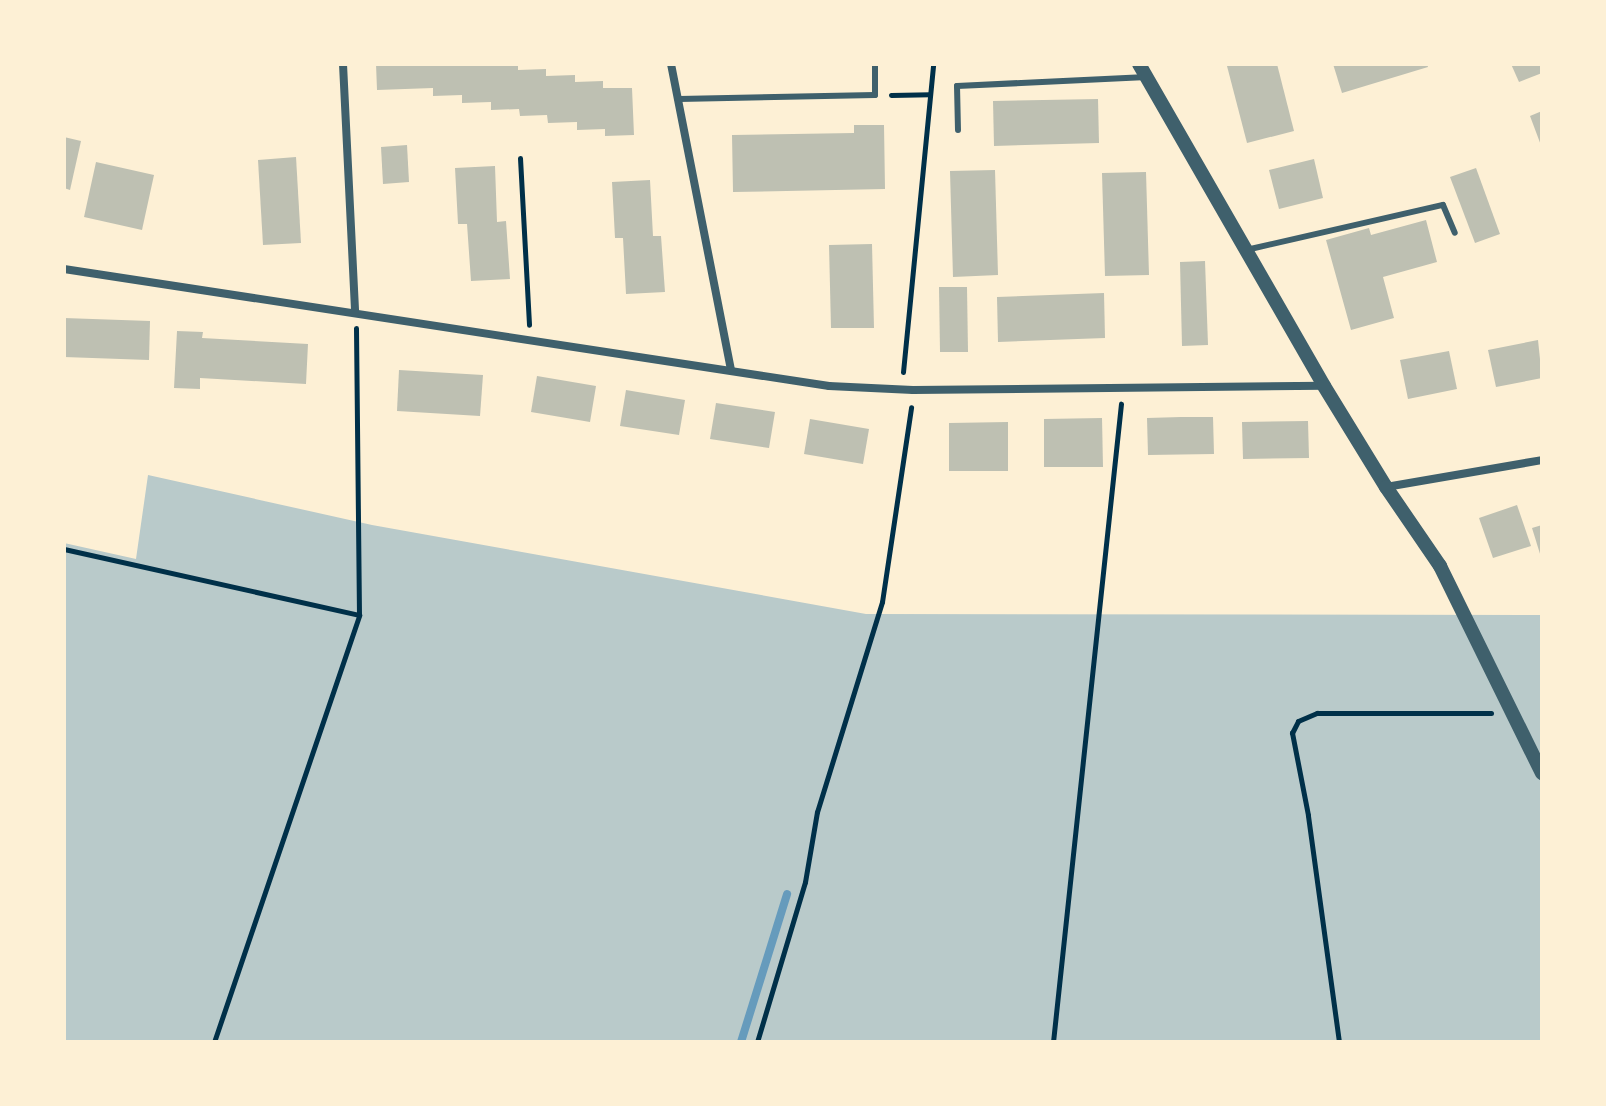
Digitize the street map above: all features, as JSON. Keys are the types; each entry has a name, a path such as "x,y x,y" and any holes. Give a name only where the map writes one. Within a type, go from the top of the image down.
{"street":[{"path":"343,64 355,311"},
{"path":"669,65 679,99 731,370"},
{"path":"1143,71 1324,386 1386,487 1440,566 1542,773"},
{"path":"64,269 355,311 829,386 913,390 1324,386"},
{"path":"1386,487 1542,460"}],"lane":[{"path":"679,99 875,95 875,64"},
{"path":"958,130 957,86 1143,71"},
{"path":"1246,250 1443,205 1455,233"}],"path":[{"path":"901,389 933,64"},
{"path":"875,95 930,94"},
{"path":"520,158 530,338"},
{"path":"214,1042 359,615 355,311"},
{"path":"1053,1042 1122,387"},
{"path":"757,1042 805,882 817,812 882,602 913,390"},
{"path":"64,549 359,615"},
{"path":"1339,1042 1308,815 1292,733 1298,721 1317,713 1512,713"}],"shaded area":[{"path":"148,475 372,525 866,614 1542,615 1542,1042 64,1042 64,543 136,559"}],"building":[{"path":"376,64 518,64 518,70 546,69 546,76 575,75 575,82 603,81 603,88 632,88 634,135 605,136 605,129 577,130 577,122 548,123 547,115 520,116 519,109 491,110 491,102 462,103 462,95 433,96 433,88 377,90"},
{"path":"1277,64 1294,131 1247,143 1227,66"},
{"path":"1333,64 1427,64 1428,67 1342,93"},
{"path":"1511,64 1542,64 1542,73 1519,82"},
{"path":"1098,99 1099,143 994,146 993,101"},
{"path":"1542,111 1542,148 1530,116"},
{"path":"854,125 884,125 885,189 733,192 732,135 854,133"},
{"path":"64,137 81,141 70,190 64,188"},
{"path":"407,145 409,182 383,184 381,147"},
{"path":"296,157 301,243 263,245 258,160"},
{"path":"1314,159 1323,198 1279,209 1269,170"},
{"path":"96,162 154,175 142,230 84,217"},
{"path":"495,166 497,222 506,221 510,279 471,281 467,224 458,224 455,168"},
{"path":"1476,168 1500,234 1475,243 1450,177"},
{"path":"995,170 998,275 953,277 950,171"},
{"path":"1146,172 1149,275 1105,276 1102,173"},
{"path":"650,180 653,236 661,236 665,292 626,294 623,238 615,238 612,182"},
{"path":"1426,220 1437,262 1383,277 1394,318 1351,330 1326,240 1369,228 1371,235"},
{"path":"872,244 874,328 831,328 829,245"},
{"path":"1205,261 1208,345 1182,346 1180,262"},
{"path":"939,287 967,287 968,352 940,352"},
{"path":"1104,293 1105,338 998,342 997,297"},
{"path":"64,318 150,321 149,360 64,357"},
{"path":"177,331 203,332 202,338 308,344 306,384 200,378 200,389 174,388"},
{"path":"1538,340 1542,378 1496,387 1488,350"},
{"path":"1449,351 1457,389 1408,399 1400,360"},
{"path":"399,370 483,375 480,416 397,411"},
{"path":"537,376 596,386 590,422 531,412"},
{"path":"626,390 685,400 679,435 620,426"},
{"path":"716,403 775,412 769,448 710,439"},
{"path":"1213,417 1214,454 1148,455 1147,418"},
{"path":"1102,418 1103,467 1044,467 1044,419"},
{"path":"810,419 869,429 863,464 804,454"},
{"path":"1308,421 1309,458 1243,459 1242,422"},
{"path":"1008,422 1008,471 949,471 949,423"},
{"path":"1517,505 1531,546 1493,558 1479,518"},
{"path":"1542,525 1542,557 1541,557 1532,528"}],"waterway":[{"path":"741,1042 787,894"}]}
